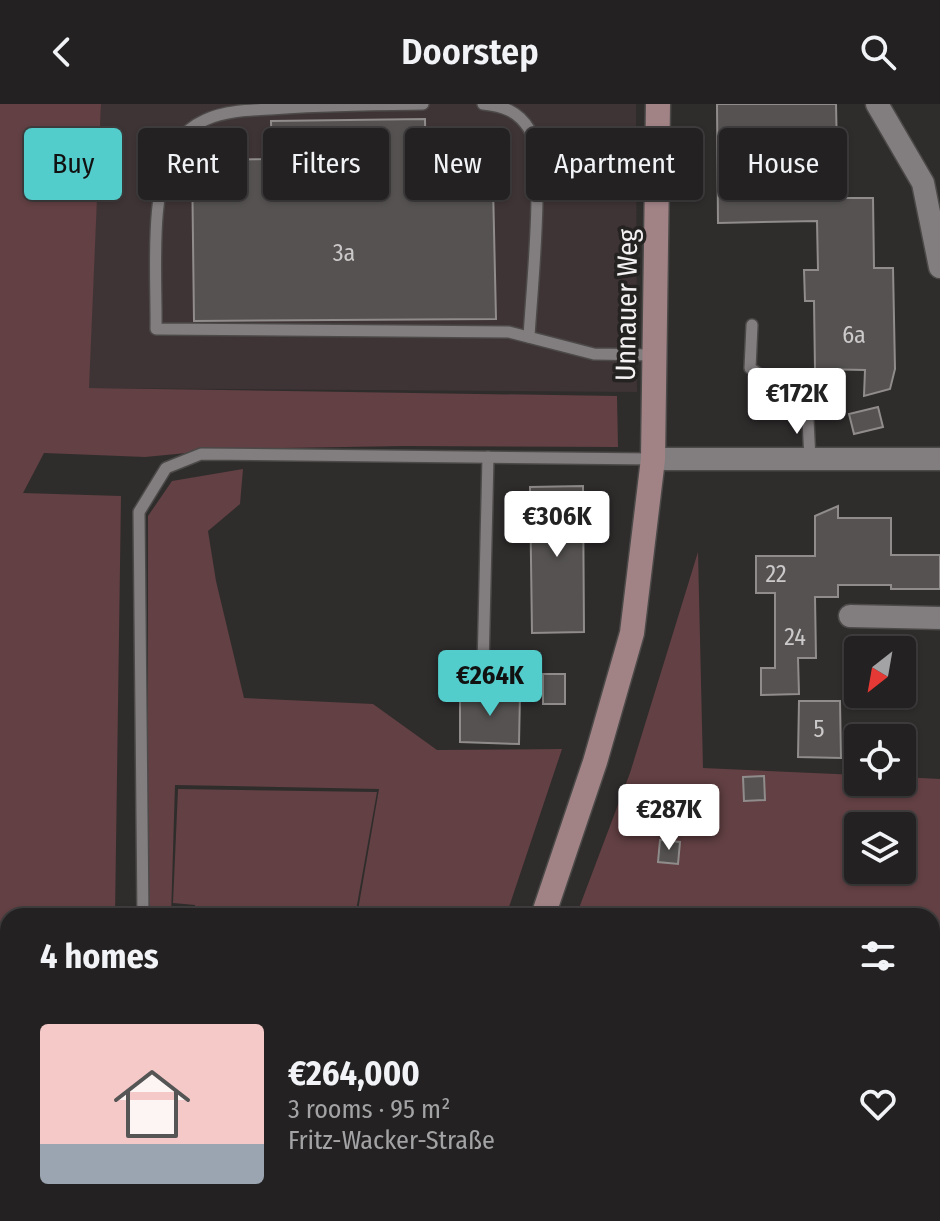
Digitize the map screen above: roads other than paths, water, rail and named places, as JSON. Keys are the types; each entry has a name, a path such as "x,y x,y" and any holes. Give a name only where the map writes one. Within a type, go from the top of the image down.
{"street":[{"name":"Unnauer Weg","path":"546,908 595,762 632,633 653,459 658,104"},
{"path":"877,104 931,180 940,267"},
{"path":"653,459 940,459"},
{"path":"850,616 940,618"}],"lane":[{"path":"423,104 241,111 207,119 190,129 176,145 166,168 157,209 156,329 509,332 594,354 655,355"},
{"path":"483,104 501,106 519,115 531,132 537,162 529,337"},
{"path":"752,325 750,368 804,404 810,459"},
{"path":"143,908 139,512 166,468 201,454 653,459"},
{"path":"483,667 488,457"}]}
